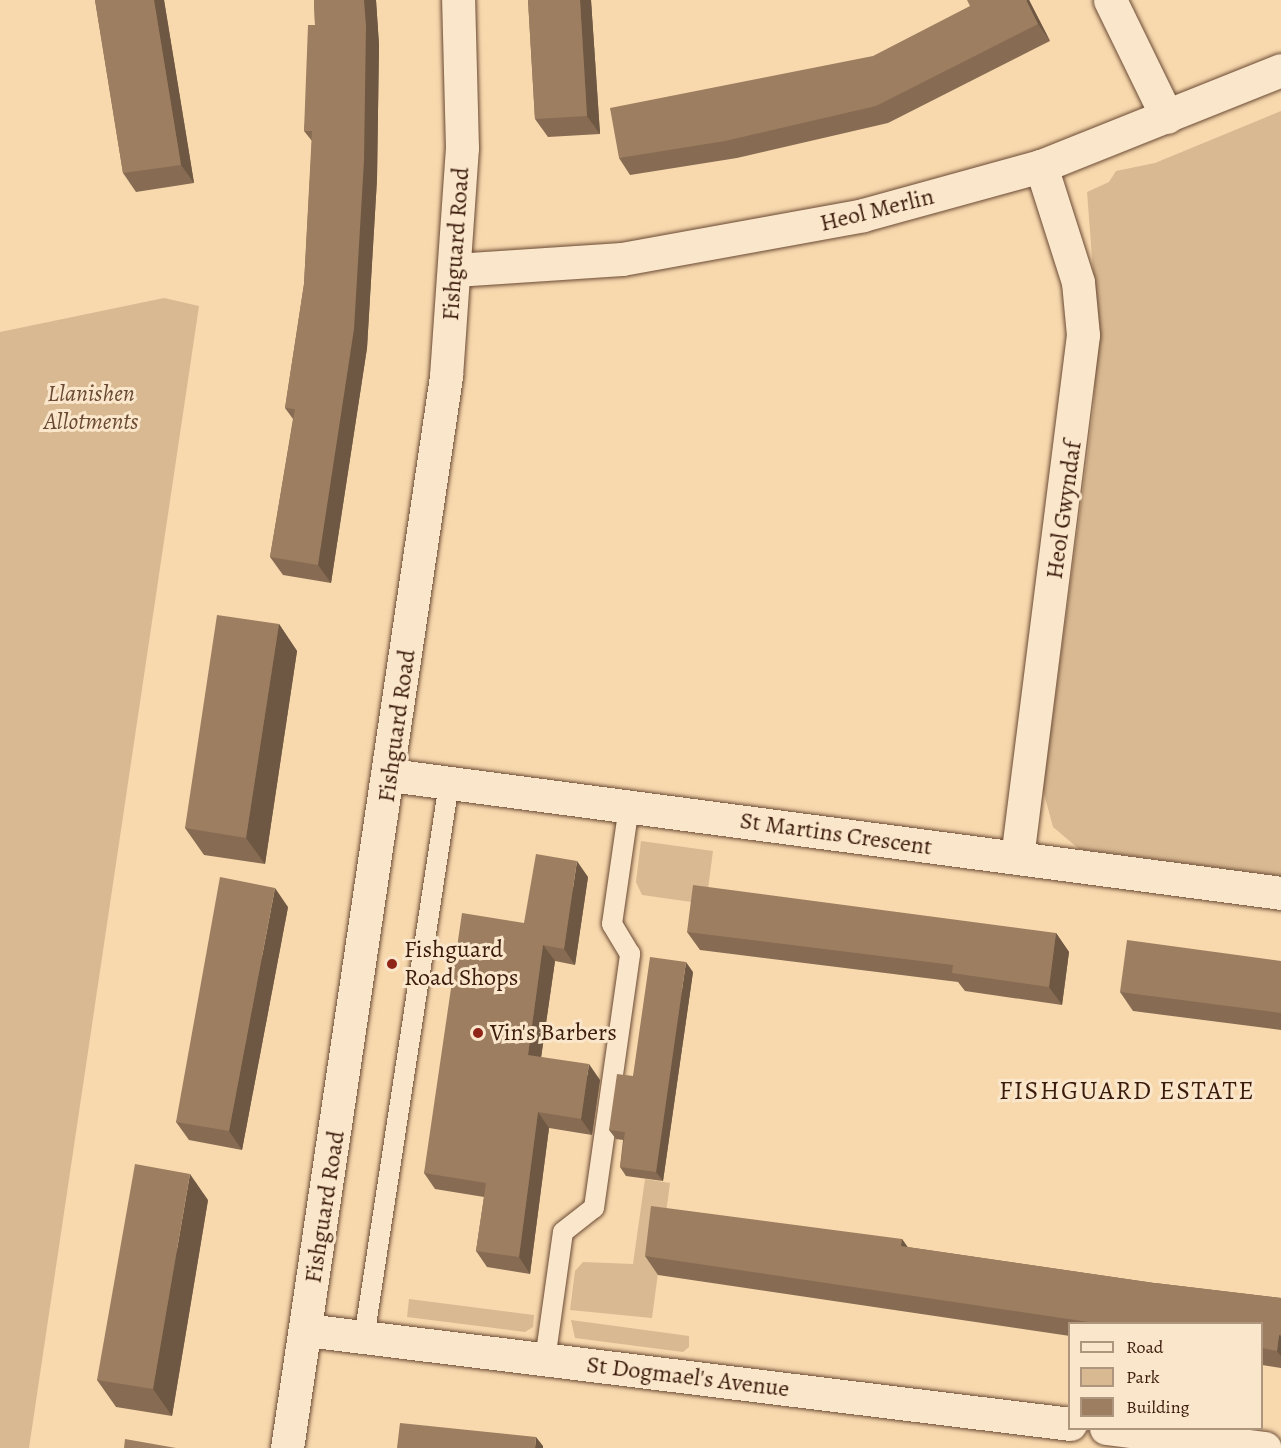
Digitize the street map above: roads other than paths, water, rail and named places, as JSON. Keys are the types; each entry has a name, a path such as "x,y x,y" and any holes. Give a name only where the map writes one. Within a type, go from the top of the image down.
{"street":[{"name":"Fishguard Road","path":"287,1448 390,776 446,376 462,148 458,0"},
{"path":"1110,0 1167,117"},
{"name":"Heol Merlin","path":"455,270 538,267 704,248 863,215 1041,166 1281,70"},
{"name":"Heol Gwyndaf","path":"1017,858 1083,335 1076,271 1041,166"},
{"name":"St Martins Crescent","path":"390,776 1281,893"},
{"name":"St Dogmael's Avenue","path":"306,1330 1068,1424"},
{"path":"1122,1430 1265,1448"}],"lane":[{"path":"364,1338 449,783"},
{"path":"545,1360 563,1232 594,1208 630,954 612,924 628,806"}],"place":[{"name":"Fishguard Road Shops","path":"392,964"},
{"name":"Vin's Barbers","path":"478,1033"}],"district":[{"name":"FISHGUARD ESTATE","path":"1127,1091"}],"park label":[{"name":"Llanishen Allotments","path":"91,408"}]}
